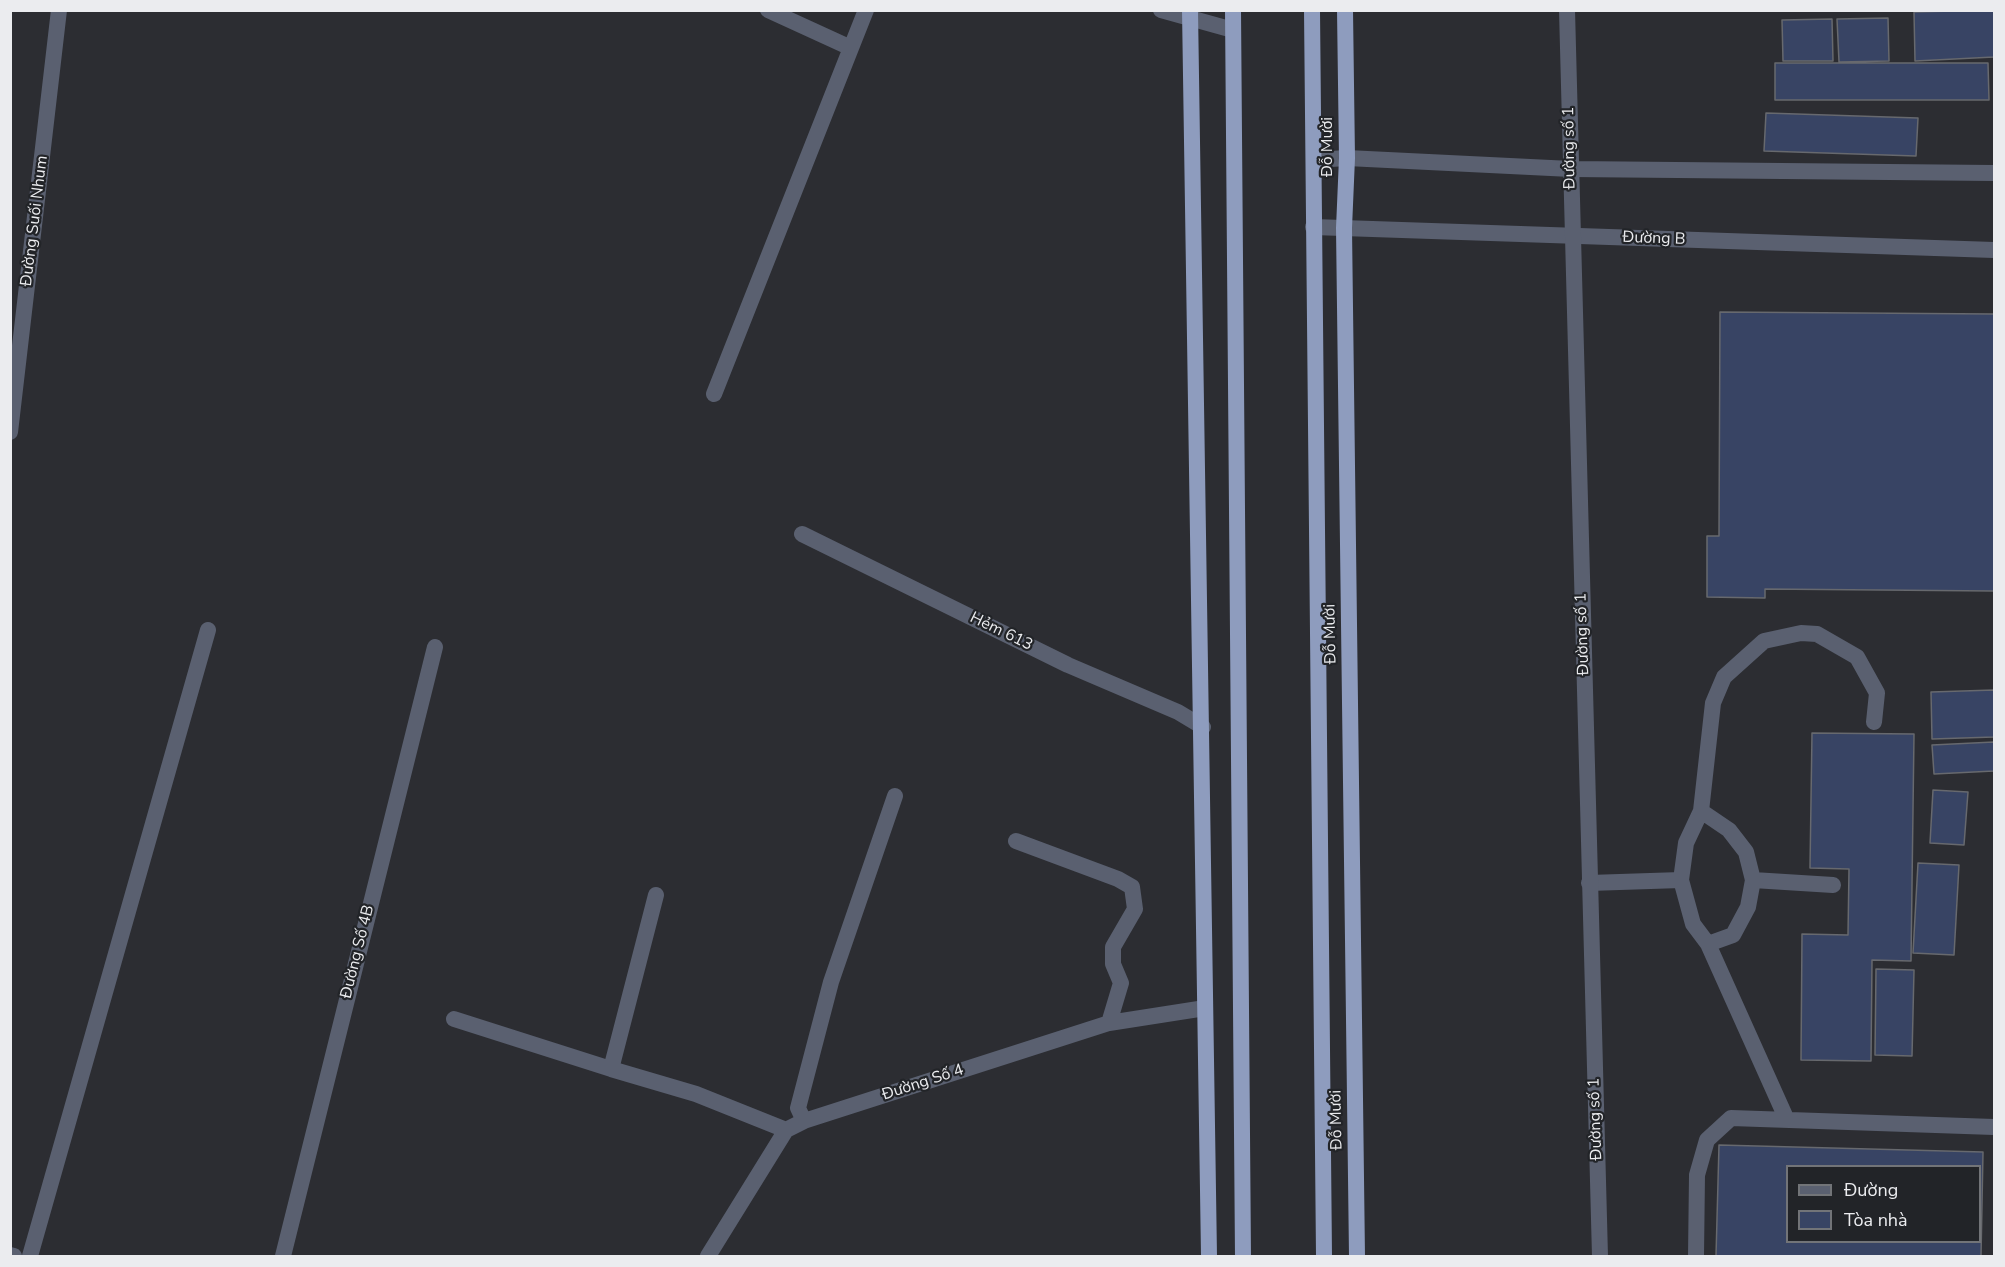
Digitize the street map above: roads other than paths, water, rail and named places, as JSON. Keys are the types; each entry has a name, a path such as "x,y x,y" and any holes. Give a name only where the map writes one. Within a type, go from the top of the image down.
{"highway":[{"path":"1233,10 1243,1257"},
{"name":"Đỗ Mười","path":"1312,10 1324,1257"},
{"name":"Đỗ Mười","path":"1345,10 1347,158 1344,228 1357,1257"},
{"path":"1190,15 1203,727 1209,1257"}],"street":[{"name":"Đường Suối Nhum","path":"10,432 59,10"},
{"path":"768,10 851,48"},
{"path":"714,394 867,10"},
{"path":"1161,10 1190,15 1233,30"},
{"name":"Đường số 1","path":"1567,10 1600,1257"},
{"path":"1314,160 1347,158 1571,169 1995,173"},
{"name":"Đường B","path":"1313,227 1995,250"},
{"name":"Hẻm 613","path":"802,534 1068,665 1178,712 1203,727"},
{"path":"30,1257 208,630"},
{"path":"1786,1120 1708,944 1693,924 1681,880 1686,843 1701,811 1713,702 1724,677 1764,641 1801,633 1817,634 1857,657 1877,693 1874,722"},
{"name":"Đường Số 4B","path":"282,1257 435,647"},
{"path":"804,1121 798,1108 831,982 895,796"},
{"path":"1701,811 1729,830 1746,852 1754,880 1748,907 1733,935 1708,944"},
{"path":"1016,841 1118,879 1132,888 1135,909 1113,947 1113,964 1121,984 1109,1023"},
{"path":"1589,883 1681,880"},
{"path":"1754,880 1833,885"},
{"path":"611,1069 656,895"},
{"name":"Đường Số 4","path":"786,1130 804,1121 1109,1023 1206,1008"},
{"path":"454,1019 696,1094 786,1130 708,1257"},
{"path":"1696,1257 1697,1175 1707,1140 1731,1118 1995,1127"}]}
